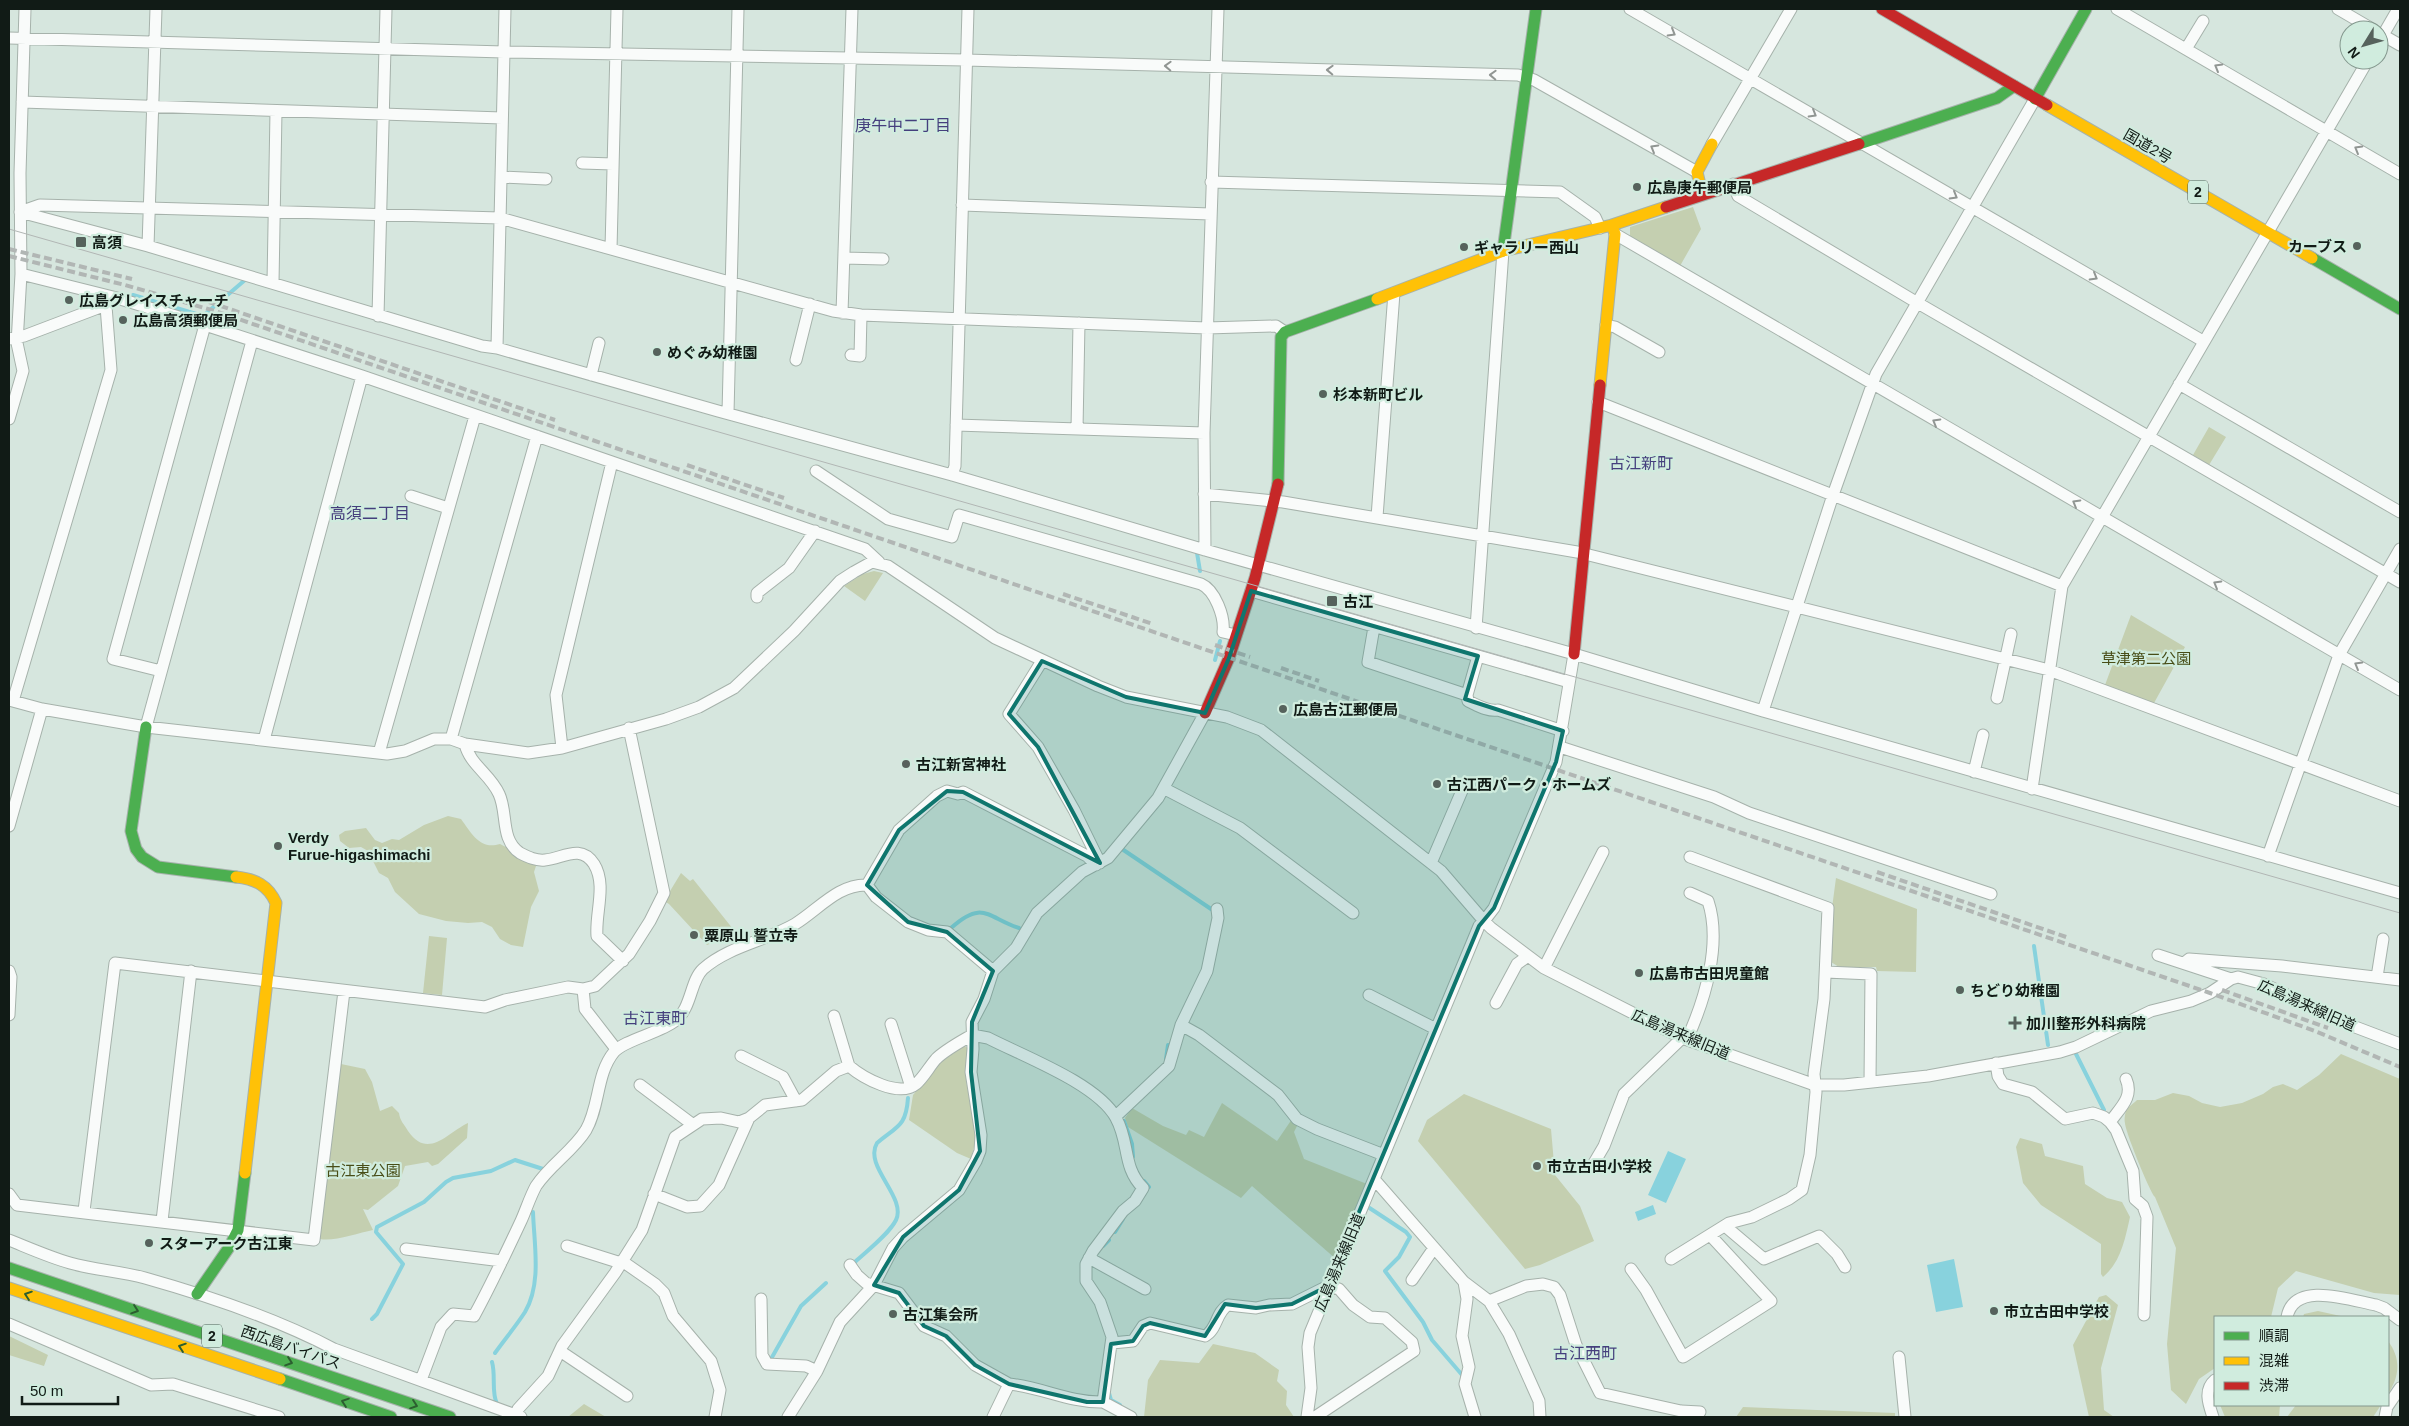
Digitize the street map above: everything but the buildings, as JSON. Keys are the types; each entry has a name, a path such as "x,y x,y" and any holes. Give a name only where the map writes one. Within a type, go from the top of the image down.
{"main road":[{"path":"1503,251 1536,9"},
{"name":"国道2号","path":"1882,9 2400,309"},
{"path":"2035,98 2086,9"},
{"path":"1205,712 1210,705 1236,636 1251,591 1276,500 1281,338 1285,332 1503,251 1600,228 1614,230 1702,193 1996,98 2014,86"},
{"path":"1702,193 1697,172 1712,144"},
{"path":"1574,654 1614,230"},
{"path":"146,727 131,831 132,844 138,854 147,862 158,867 247,878 260,882 268,888 276,903 238,1230 230,1246 197,1294"},
{"name":"西広島バイパス","path":"9,1268 450,1417"},
{"name":"2","path":"9,1288 391,1417"}],"street":[{"path":"9,419 23,371 17,343 13,338 21,274 20,212 15,173 22,102 25,9"},
{"path":"148,246 156,9"},
{"path":"378,316 386,9"},
{"path":"496,348 505,9"},
{"path":"611,249 617,9"},
{"path":"728,413 738,9"},
{"path":"842,313 852,9"},
{"path":"952,475 955,466 968,9"},
{"path":"1205,550 1204,434 1218,9"},
{"path":"1630,9 2203,341"},
{"path":"1712,144 1791,9"},
{"path":"2117,9 2400,174"},
{"path":"2338,9 2355,20"},
{"path":"2389,21 2398,9"},
{"path":"2186,49 2203,21"},
{"path":"9,38 504,52 966,60 1518,76 1534,80 1697,172"},
{"path":"2032,788 2062,586 2362,70"},
{"path":"1763,711 1871,384 1916,302 2035,98"},
{"path":"22,102 502,118"},
{"path":"273,283 276,111"},
{"path":"582,163 613,164"},
{"path":"501,177 546,179"},
{"path":"1211,182 1560,192 1595,217 1600,228"},
{"path":"1733,184 1738,196 1916,302 2400,582"},
{"path":"20,212 40,205 500,218 842,313 958,320 1207,328 1276,326 1285,332"},
{"path":"962,205 1210,214"},
{"path":"20,212 148,246 482,346 496,348 952,475 1476,628 1574,654 1974,772 2400,893"},
{"path":"1614,230 1871,384 2400,690"},
{"path":"1476,628 1503,251"},
{"path":"844,258 883,259"},
{"path":"21,274 117,298 362,376 866,549 879,562 888,566 995,638 1042,661 1126,697 1205,712 1247,723 1261,730 1430,862 1456,887 1484,920 1494,908 1540,804 1560,748 1574,654"},
{"path":"1377,517 1394,293"},
{"path":"13,338 106,306 117,298"},
{"path":"796,360 810,304"},
{"path":"106,306 111,370 11,701 42,710 146,727 379,753 405,751 434,740 451,739 465,744 528,753 562,748 629,728 666,720 699,707 734,688 794,631 840,581 866,564 879,562"},
{"path":"851,356 860,356 861,315"},
{"path":"1077,429 1079,324"},
{"path":"160,671 113,659 205,325"},
{"path":"1606,325 1615,327 1659,352"},
{"path":"146,727 252,341"},
{"path":"591,375 599,343"},
{"path":"264,740 362,376"},
{"path":"2179,384 2400,512"},
{"path":"1598,402 2062,586"},
{"path":"379,753 475,416"},
{"path":"956,425 1204,434"},
{"path":"451,739 537,436"},
{"path":"562,748 556,695 612,462"},
{"path":"816,471 888,519 905,526 952,537 960,515 1207,586 1216,599 1223,632 1236,636"},
{"path":"1204,494 1276,500 1584,554 2005,658 2049,670 2400,800"},
{"path":"411,496 448,508"},
{"path":"757,597 757,593 789,568 815,531"},
{"path":"2268,856 2340,655 2400,550"},
{"path":"1251,591 1569,682"},
{"path":"1374,627 1368,662 1466,696 1468,700 1478,706 1493,711 1498,710 1563,731"},
{"path":"1997,698 2011,634"},
{"path":"1466,696 1478,656"},
{"path":"1042,661 1009,714 1038,747 1074,810 1098,864"},
{"path":"9,826 10,814 42,710"},
{"path":"788,1417 817,1371 840,1322 874,1285 898,1243 959,1190 976,1161 980,1151 981,1134 971,1072 973,1049 972,1022 984,1000 993,971 1016,948 1038,913 1082,872 1108,858 1165,789 1205,712"},
{"path":"84,1211 115,962 485,1007 505,1000 568,987 583,989 595,986 623,960 650,921 664,893 629,728"},
{"path":"1974,772 1983,735"},
{"path":"465,744 468,756 499,793 508,840 515,848 537,860 550,860 568,853 581,855 591,860 598,872 600,888 598,936 623,960"},
{"path":"1560,748 1714,797 1749,813 1990,894"},
{"path":"1430,862 1464,786"},
{"path":"1165,789 1240,828 1353,913"},
{"path":"866,885 899,830 937,796 947,790 958,794 963,792 1087,856 1098,864"},
{"path":"1544,968 1603,852"},
{"path":"1671,1259 1725,1226 1752,1217 1789,1199 1802,1190 1810,1156 1815,1085 1814,1074 1826,972 1828,908 1690,857"},
{"path":"421,1380 441,1327 453,1314 474,1316 502,1262 536,1187 586,1130 592,1117 605,1069 616,1050 657,1032 678,1018 692,996 698,976 718,959 795,924 822,902 839,893 856,885 866,885 876,896 908,922 928,930 947,932 993,971"},
{"path":"1594,1163 1604,1146 1624,1094 1685,1038 1698,1017 1709,974 1714,918 1708,901 1690,893"},
{"path":"1116,1116 1169,1066 1181,1025 1207,971 1218,918 1217,909"},
{"name":"広島湯来線旧道","path":"1308,1417 1311,1388 1308,1347 1310,1333 1479,926 1484,920 1491,928 1544,968 1685,1038 1815,1085 1844,1085 1928,1076 2076,1047 2151,1011 2204,996 2231,979 2238,977 2264,984 2350,1025 2400,1044"},
{"path":"2377,977 2383,938"},
{"path":"2158,955 2231,979"},
{"path":"1496,1003 1517,964 1528,956"},
{"path":"2184,963 2189,959 2272,965 2400,980"},
{"path":"9,971 11,977 9,1015"},
{"path":"162,1221 191,971"},
{"path":"1826,972 1871,974 1870,1082"},
{"path":"583,989 586,1009 616,1050"},
{"path":"9,1194 17,1205 84,1211 314,1240 344,991"},
{"path":"1370,995 1436,1029"},
{"path":"834,1016 849,1066 861,1077 901,1089 911,1087 918,1083 937,1058 972,1035 988,1038 1078,1084 1099,1097 1116,1116 1127,1146 1129,1169 1135,1180 1143,1188 1135,1201 1123,1211 1088,1258 1086,1281 1100,1302 1110,1329 1112,1344 1103,1402"},
{"path":"891,1024 911,1087"},
{"path":"1181,1025 1199,1035 1278,1095 1297,1119 1384,1155"},
{"path":"741,1056 783,1077 796,1101"},
{"path":"1996,1063 1998,1076 2003,1084 2032,1092 2065,1119 2093,1113 2104,1117 2116,1130 2133,1171 2135,1199 2143,1206 2147,1217 2144,1315"},
{"path":"9,1240 70,1263 143,1278 243,1306 334,1349 519,1416 518,1409 548,1376 560,1351 642,1230 675,1137 692,1124 711,1117 739,1122 749,1118 766,1105 802,1100 836,1071 849,1066"},
{"path":"2110,1122 2129,1095 2130,1088 2126,1079"},
{"path":"640,1085 692,1124"},
{"path":"654,1194 687,1207 700,1206 718,1185 749,1118"},
{"path":"1374,1179 1464,1282 1490,1301 1509,1334 1536,1393 1540,1407 1540,1417"},
{"path":"1725,1226 1764,1259 1819,1236 1837,1254 1845,1266"},
{"path":"1630,1269 1646,1290 1683,1357 1771,1301 1710,1236"},
{"path":"567,1246 622,1262 655,1284 664,1293 672,1316 711,1361 720,1390 715,1417"},
{"path":"1412,1280 1434,1248"},
{"path":"406,1249 502,1262"},
{"path":"1088,1258 1145,1289"},
{"path":"850,1264 860,1279 899,1293 924,1326 946,1336 975,1365 1009,1384 1023,1385 1086,1402 1103,1402 1131,1417"},
{"path":"1464,1282 1467,1299 1462,1336 1469,1367 1465,1384 1475,1417"},
{"path":"1490,1301 1526,1286 1543,1284 1554,1287 1560,1295 1576,1345 1600,1393 1681,1411 1700,1412"},
{"path":"1112,1344 1133,1341 1142,1326 1150,1323 1205,1336 1210,1333 1224,1307 1228,1304 1256,1308 1292,1304 1328,1286 1339,1289 1353,1305 1370,1317 1384,1318 1412,1342 1414,1351 1315,1417"},
{"path":"2287,1316 2288,1310 2297,1299 2314,1294 2376,1305 2384,1308 2400,1320"},
{"path":"761,1299 762,1355 767,1364 806,1366 817,1371"},
{"path":"9,1324 151,1385 172,1384 279,1417"},
{"path":"560,1351 627,1396"},
{"path":"1899,1357 1905,1417"},
{"path":"2214,1381 2210,1384 2207,1398 2214,1417"},
{"path":"993,1417 1009,1384"},
{"path":"2389,1404 2400,1388"}],"highlighted area":[{"path":"1251,591 1478,656 1465,699 1563,731 1556,762 1540,804 1494,908 1479,926 1328,1286 1292,1304 1256,1308 1225,1304 1205,1336 1150,1323 1143,1326 1133,1341 1111,1344 1103,1402 1087,1402 1009,1384 975,1365 946,1336 924,1326 899,1293 874,1285 903,1237 959,1190 980,1151 971,1072 972,1022 993,971 947,932 908,922 867,885 899,830 947,791 963,792 1100,863 1038,747 1009,714 1042,661 1126,697 1205,713 1229,658"}],"green space":[{"path":"1693,207 1701,229 1680,266 1630,237 1630,227"},
{"path":"2209,427 2226,437 2209,465 2193,455"},
{"path":"874,571 883,573 865,601 844,586 863,574"},
{"name":"草津第二公園","path":"2131,615 2185,647 2154,703 2105,685"},
{"path":"448,816 461,819 473,835 482,843 487,845 500,844 537,863 534,872 539,891 531,907 523,947 511,945 500,939 492,927 482,922 446,921 419,914 395,892 388,878 379,873 368,851 361,847 349,848 340,841 339,835 345,831 366,828 375,840 382,843 392,839 399,840 424,825"},
{"path":"681,873 690,881 693,879 733,929 732,935 707,945 664,901"},
{"path":"1836,878 1917,909 1916,972 1877,971 1876,967 1839,967 1831,962 1832,908"},
{"path":"429,936 447,938 442,995 423,993"},
{"path":"964,1046 968,1048 966,1080 976,1139 971,1159 957,1153 909,1120 913,1095 941,1062"},
{"path":"2341,1054 2400,1079 2400,1295 2374,1293 2296,1271 2278,1288 2271,1316 2214,1316 2214,1369 2199,1379 2186,1404 2171,1390 2167,1344 2176,1248 2129,1137 2125,1122 2126,1111 2137,1100 2155,1100 2173,1093 2189,1096 2202,1103 2220,1107 2242,1103 2283,1084 2297,1090 2319,1075"},
{"name":"古江東公園","path":"341,1064 365,1069 372,1082 380,1111 392,1106 399,1113 402,1122 415,1139 430,1144 438,1142 468,1123 467,1138 438,1164 432,1166 428,1162 405,1166 398,1186 368,1210 363,1209 373,1230 325,1240 320,1239"},
{"path":"1464,1094 1551,1129 1555,1175 1580,1206 1594,1241 1540,1265 1525,1269 1418,1141 1427,1120"},
{"path":"1222,1103 1277,1141 1292,1119 1298,1124 1294,1132 1304,1159 1367,1184 1336,1259 1252,1186 1241,1198 1128,1127 1125,1118 1132,1108 1163,1126 1186,1135 1189,1130 1204,1137"},
{"path":"2020,1138 2042,1144 2045,1156 2083,1166 2085,1184 2107,1198 2122,1202 2130,1217 2126,1234 2118,1257 2103,1277 2101,1274 2101,1244 2041,1205 2023,1183 2016,1147"},
{"path":"2106,1295 2118,1305 2101,1368 2104,1410 2114,1417 2089,1417 2073,1345 2099,1297"},
{"path":"2318,1311 2340,1316 2303,1316 2304,1314"},
{"path":"9,1336 48,1355 44,1366 9,1355"},
{"path":"2389,1342 2397,1360 2397,1374 2389,1392"},
{"path":"1213,1344 1255,1353 1279,1370 1277,1381 1287,1391 1286,1405 1294,1417 1144,1417 1148,1380 1160,1360 1199,1363"},
{"path":"584,1404 606,1417 568,1417"},
{"path":"2220,1406 2280,1406 2279,1417 2225,1417"},
{"path":"2295,1406 2380,1406 2373,1417 2287,1417"},
{"path":"1743,1407 1895,1413 1895,1417 1736,1417"}],"water":[{"path":"1668,1151 1686,1159 1666,1203 1648,1195"},
{"path":"1653,1205 1656,1214 1638,1221 1635,1212"},
{"path":"1954,1259 1963,1307 1936,1312 1927,1265"}],"waterway":[{"path":"133,295 203,316 245,280"},
{"path":"1197,553 1200,571"},
{"path":"1215,660 1220,641"},
{"path":"1122,849 1214,911"},
{"path":"951,928 962,919 971,914 978,913 985,913 1019,928"},
{"path":"2034,946 2048,1045"},
{"path":"1166,1059 1168,1045"},
{"path":"2076,1054 2104,1110"},
{"path":"855,1262 883,1237 896,1220 898,1211 896,1202 876,1162 874,1152 877,1143 903,1120 908,1098"},
{"path":"1124,1121 1132,1144 1133,1157"},
{"path":"372,1319 377,1314 403,1264 376,1232 377,1227 424,1202 453,1178 491,1171 515,1160 543,1169"},
{"path":"1144,1181 1149,1187"},
{"path":"1368,1207 1406,1232 1410,1237 1399,1257 1385,1271 1423,1322 1432,1340 1463,1376"},
{"path":"495,1353 525,1312 534,1289 536,1263 533,1212"},
{"path":"1115,1232 1123,1219"},
{"path":"1103,1246 1109,1240"},
{"path":"771,1359 801,1306 826,1283"},
{"path":"492,1362 494,1394 497,1404"},
{"path":"1109,1393 1111,1400 1120,1405"}],"tram line":[{"path":"9,229 2400,913"}],"railway":[{"path":"9,249 132,279"},
{"path":"9,256 125,285 215,311 2210,993 2315,1031 2400,1067"},
{"path":"209,302 555,420"},
{"path":"687,465 784,498"},
{"path":"1063,594 1153,624"},
{"path":"1215,645 1250,657"},
{"path":"1281,668 1319,681"},
{"path":"1877,872 2069,938"},
{"path":"2222,990 2328,1028"}],"traffic: fast":[{"path":"1503,251 1536,9"},
{"path":"2035,99 2086,9"},
{"path":"1859,144 1997,98 2014,86"},
{"path":"2312,258 2400,309"},
{"path":"1278,484 1281,337 1285,332 1377,299"},
{"path":"146,727 131,831 136,849 142,857 158,867 236,877"},
{"path":"197,1294 230,1246 238,1230 245,1173"},
{"path":"9,1268 450,1417"},
{"path":"280,1379 391,1417"}],"traffic: slow":[{"path":"2047,105 2312,258"},
{"path":"1702,193 1697,172 1712,144"},
{"path":"1377,299 1503,251 1612,225 1666,207"},
{"path":"1600,385 1615,234 1612,225"},
{"path":"236,877 255,881 265,887 276,903 245,1173"},
{"path":"9,1288 280,1379"}],"traffic: jam":[{"path":"1882,9 2047,105"},
{"path":"1666,207 1859,144"},
{"path":"1574,654 1600,385"},
{"path":"1205,713 1229,658 1255,578 1278,484"}],"place":[{"name":"広島庚午郵便局","path":"1637,187"},
{"name":"高須","path":"81,242"},
{"name":"カーブス","path":"2357,246"},
{"name":"ギャラリー西山","path":"1464,247"},
{"name":"広島グレイスチャーチ","path":"69,300"},
{"name":"広島高須郵便局","path":"123,320"},
{"name":"めぐみ幼稚園","path":"657,352"},
{"name":"杉本新町ビル","path":"1323,394"},
{"name":"古江","path":"1332,601"},
{"name":"広島古江郵便局","path":"1283,709"},
{"name":"古江新宮神社","path":"906,764"},
{"name":"古江西パーク・ホームズ","path":"1437,784"},
{"name":"Verdy Furue-higashimachi","path":"278,846"},
{"name":"粟原山 誓立寺","path":"694,935"},
{"name":"広島市古田児童館","path":"1639,973"},
{"name":"ちどり幼稚園","path":"1960,990"},
{"name":"加川整形外科病院","path":"2015,1023"},
{"name":"市立古田小学校","path":"1537,1166"},
{"name":"スターアーク古江東","path":"149,1243"},
{"name":"市立古田中学校","path":"1994,1311"},
{"name":"古江集会所","path":"893,1314"}],"district":[{"name":"庚午中二丁目","path":"903,125"},
{"name":"古江新町","path":"1641,463"},
{"name":"高須二丁目","path":"370,513"},
{"name":"古江東町","path":"655,1018"},
{"name":"古江西町","path":"1585,1353"}]}
